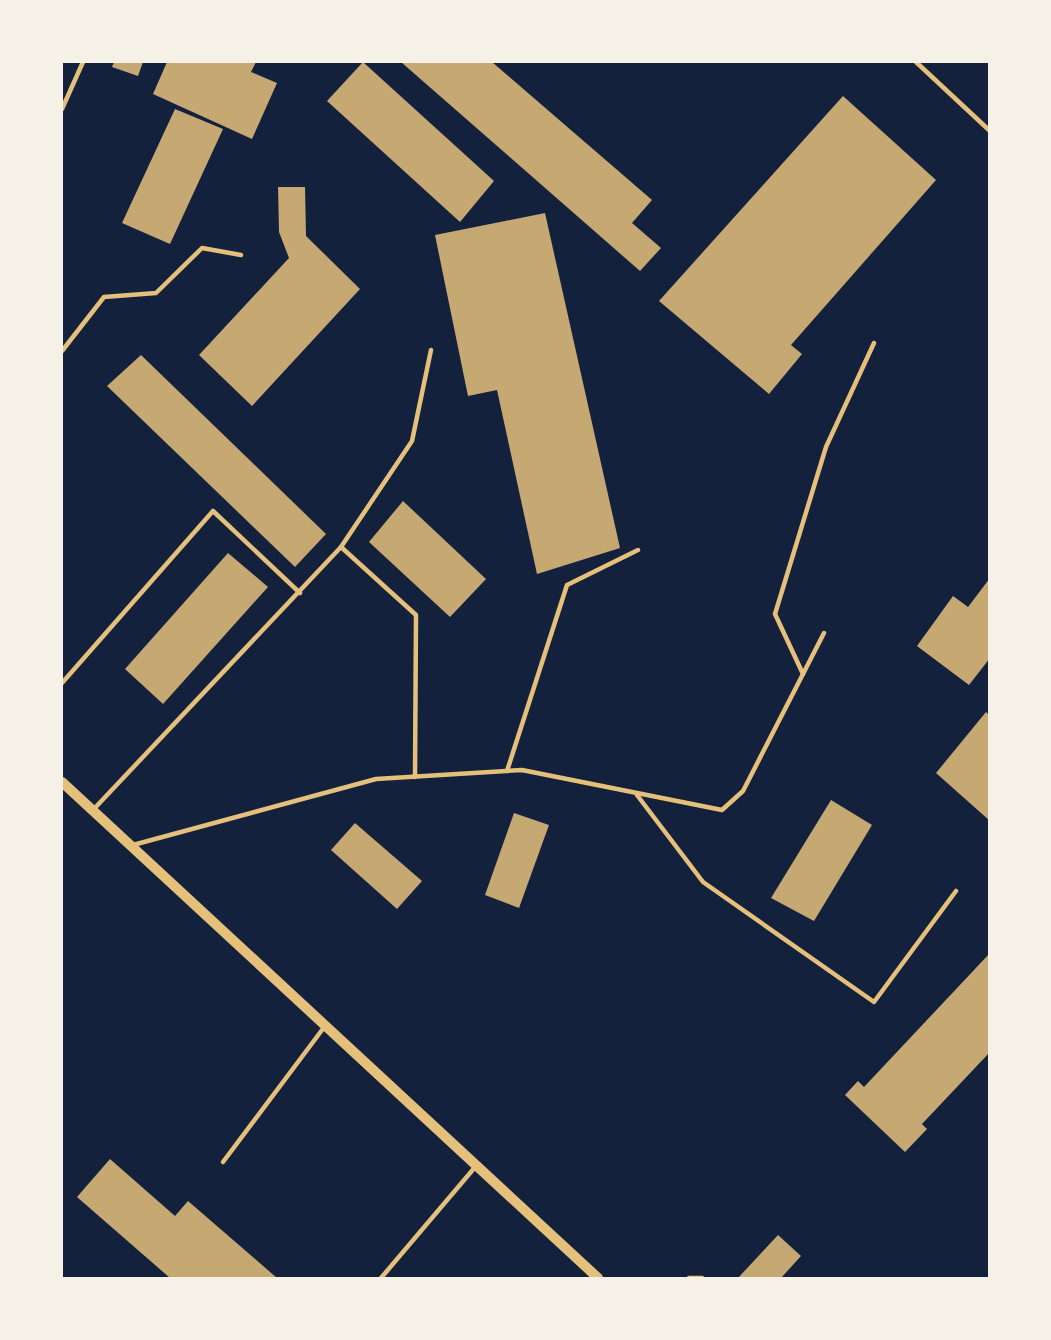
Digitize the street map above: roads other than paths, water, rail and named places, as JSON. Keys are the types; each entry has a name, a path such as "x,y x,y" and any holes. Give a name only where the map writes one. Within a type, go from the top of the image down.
{"street":[{"path":"62,782 598,1278"}],"lane":[{"path":"62,109 83,62"},
{"path":"916,62 990,131"},
{"path":"62,351 104,297 156,293 202,248 241,255"},
{"path":"802,674 775,614 826,447 874,343"},
{"path":"92,811 341,547 412,441 431,350"},
{"path":"62,683 213,511 300,593"},
{"path":"341,547 417,615 415,777"},
{"path":"507,771 567,585 638,550"},
{"path":"130,846 376,779 522,770 637,795 722,810 743,791 824,633"},
{"path":"637,795 703,882 874,1002 956,891"},
{"path":"223,1162 325,1026"},
{"path":"381,1278 476,1166"},
{"path":"688,1278 702,1278"}]}
